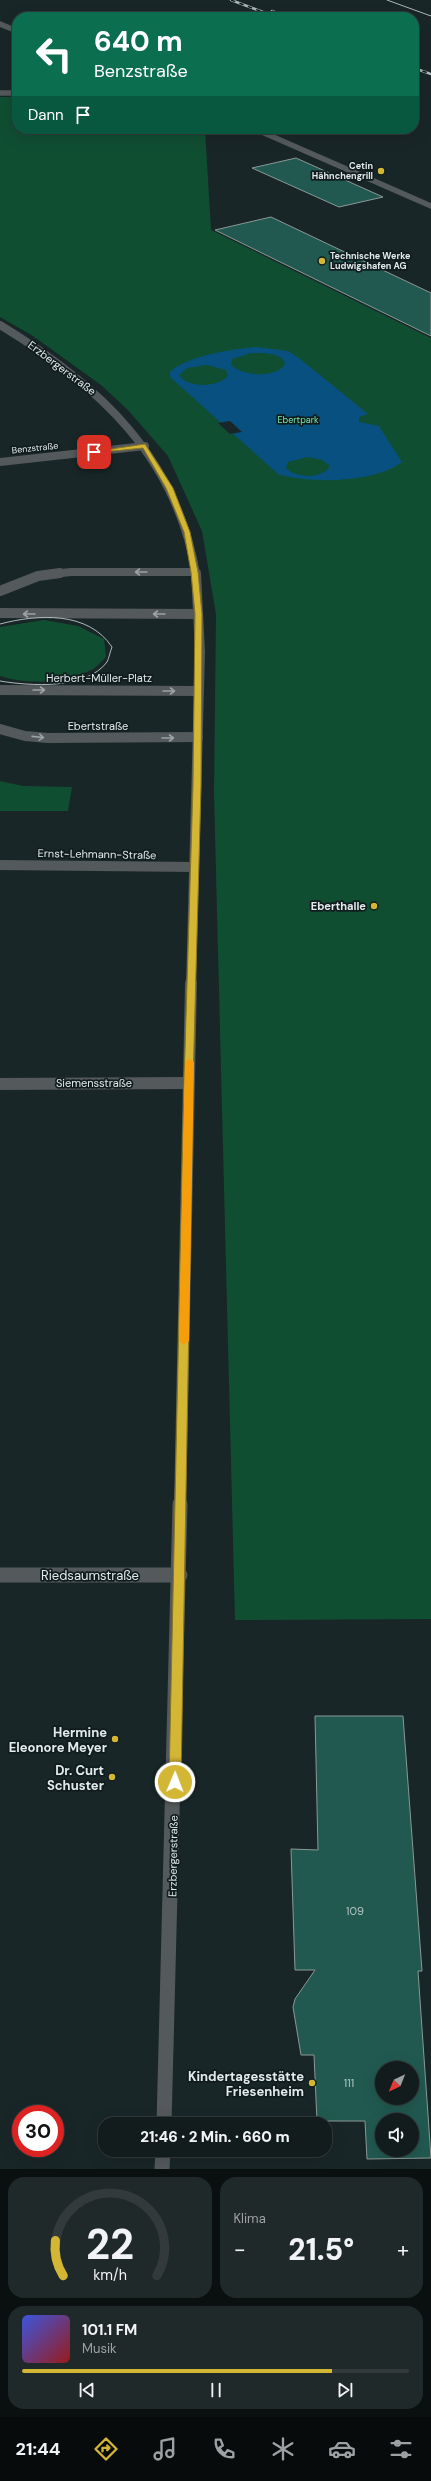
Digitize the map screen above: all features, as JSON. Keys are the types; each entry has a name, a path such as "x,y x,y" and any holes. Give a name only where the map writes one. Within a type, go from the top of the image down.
{"street":[{"path":"0,24 12,29"},
{"path":"0,93 12,93"},
{"path":"266,134 431,206"},
{"name":"Erzbergerstraße","path":"0,325 22,338 90,387 118,414 145,446 170,488 187,532 194,572 198,614 199,691 189,1083 180,1575 172,1899 164,2117"},
{"name":"Benzstraße","path":"0,462 145,446"},
{"path":"0,591 38,576 65,573 194,572"},
{"path":"0,613 198,614"},
{"name":"Herbert-Müller-Platz","path":"0,690 199,691"},
{"name":"Ebertstraße","path":"0,729 25,736 48,738 198,737"},
{"name":"Ernst-Lehmann-Straße","path":"0,865 194,867"},
{"name":"Siemensstraße","path":"0,1084 189,1083"},
{"name":"Riedsaumstraße","path":"0,1575 180,1575"},
{"path":"162,2169 163,2157"}],"green space":[{"name":"Ebertpark","path":"0,97 12,97 12,134 205,134 211,230 431,338 431,1619 235,1620 214,793 216,614 202,531 168,456 128,410 101,385 33,336 0,317"},
{"path":"44,620 78,626 104,639 106,657 91,670 68,678 33,682 0,676 0,627"},
{"path":"0,781 23,786 72,787 68,811 0,811"}],"water":[{"path":"256,347 288,351 299,358 368,414 359,417 359,422 379,426 402,462 390,469 376,474 342,480 307,479 278,474 170,377 170,372 177,366 187,362 210,354","holes":["251,353 276,355 280,357 285,364 280,369 267,374 243,372 231,365 232,359","207,365 226,370 228,376 224,380 211,384 204,385 189,383 183,380 179,375 187,368","308,457 322,460 329,465 329,468 325,472 319,474 308,476 301,475 296,474 286,468 288,462"]}],"pier":[{"path":"230,421 242,432 230,434 218,423"}],"building":[{"path":"296,158 383,197 339,207 252,168"},
{"name":"Technische Werke Ludwigshafen AG","path":"271,217 431,293 431,336 215,230"},
{"path":"315,1716 403,1716 422,1971 418,1971 431,2158 367,2159 365,2121 332,2121 332,2117 317,2117 314,2055 301,2055 293,2007 295,1999 315,1970 295,1970 291,1849 318,1850"}],"tram line":[{"path":"387,0 431,16"},
{"path":"0,624 30,618 46,617 76,621 90,627 102,635 112,647 107,662 98,671 72,682 42,685 0,681"}],"railway":[{"path":"231,0 263,12"},
{"path":"419,70 431,74"}],"slow traffic":[{"path":"184,1341 189,1062"}],"place":[{"name":"Cetin Hähnchengrill","path":"381,171"},
{"name":"Technische Werke Ludwigshafen AG","path":"322,261"},
{"name":"Eberthalle","path":"374,906"},
{"name":"Hermine Eleonore Meyer","path":"115,1739"},
{"name":"Dr. Curt Schuster","path":"112,1777"},
{"name":"Kindertagesstätte Friesenheim","path":"312,2083"}],"route":[{"path":"94,452 145,446 170,488 187,532 194,572 198,614 200,659 189,1083 175,1782"}]}
